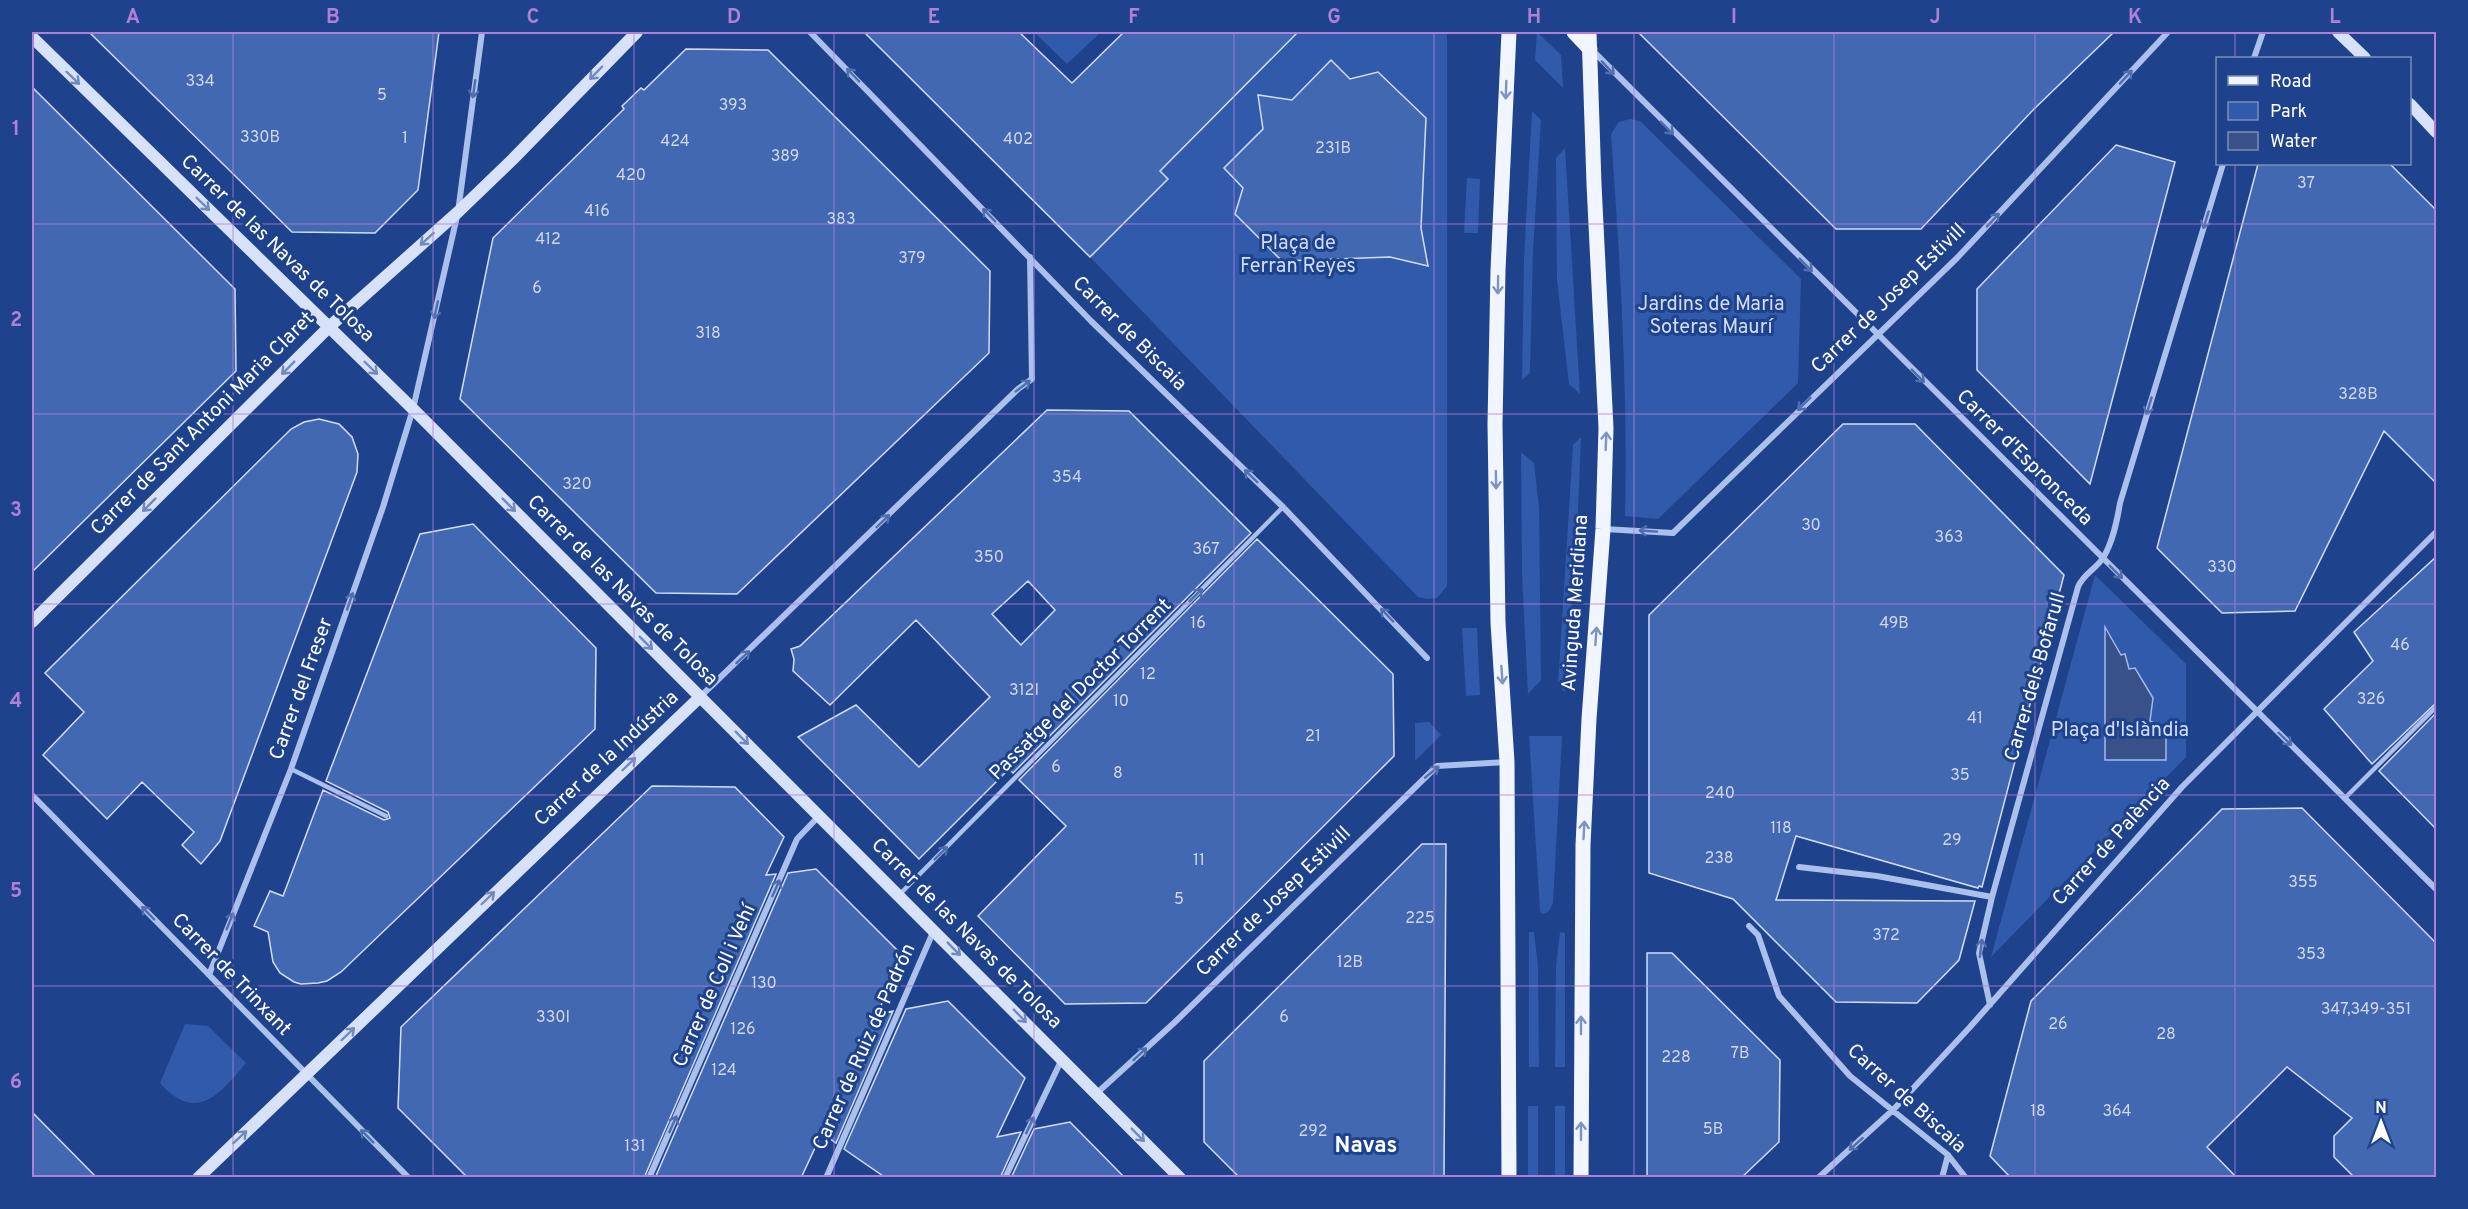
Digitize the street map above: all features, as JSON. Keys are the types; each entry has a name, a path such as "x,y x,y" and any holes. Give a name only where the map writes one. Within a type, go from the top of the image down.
{"main road":[{"name":"Carrer de Sant Antoni Maria Claret","path":"32,622 329,327 458,212 637,32"},
{"path":"1509,32 1498,270 1495,424 1498,623 1507,762 1509,1178"},
{"path":"1574,32 1590,49"},
{"name":"Avinguda Meridiana","path":"1581,1178 1583,845 1589,719 1603,529 1606,428 1594,184 1590,32"},
{"path":"2338,32 2364,57"},
{"name":"Carrer de las Navas de Tolosa","path":"32,37 414,408 700,697 935,929 1180,1178"},
{"path":"2411,106 2436,132"},
{"name":"Carrer de la Indústria","path":"198,1178 700,697"}],"street":[{"name":"Carrer del Freser","path":"209,975 291,769 384,507 414,408 458,212 482,32"},
{"name":"Carrer de Biscaia","path":"810,32 1091,321 1283,507 1427,658"},
{"name":"Carrer de Josep Estivill","path":"1603,529 1673,532 1958,258 2168,32"},
{"path":"2254,57 2262,32"},
{"name":"Carrer d'Espronceda","path":"1590,49 2436,889"},
{"name":"Carrer dels Bofarull","path":"1990,1005 1979,953 1992,897 2078,587 2081,580 2103,559 2117,524 2120,503 2223,165"},
{"name":"Carrer de la Indústria","path":"700,697 1018,389 1032,379 1030,256"},
{"name":"Carrer de Palència","path":"1818,1178 1894,1109 1990,1005 2182,788 2259,713 2436,532"},
{"name":"Carrer de Josep Estivill","path":"1096,1093 1175,1022 1437,766 1507,762"},
{"name":"Carrer de Trinxant","path":"32,795 409,1178"},
{"name":"Carrer de Coll i Vehí","path":"649,1178 797,839 820,815"},
{"path":"1799,867 1877,876 1992,897"},
{"name":"Carrer de Biscaia","path":"1749,926 1758,935 1779,996 1850,1076 1894,1109 1948,1155 1966,1178"},
{"name":"Carrer de Ruiz de Padrón","path":"826,1178 935,929"},
{"path":"1005,1178 1062,1058"},
{"path":"1942,1178 1948,1155"}],"lane":[{"name":"Passatge del Doctor Torrent","path":"900,894 1283,507"},
{"path":"2345,798 2436,707"},
{"path":"291,769 386,816"}],"green space":[{"path":"1034,32 1101,32 1067,64"},
{"name":"Plaça de Ferran Reyes","path":"1299,32 1447,32 1447,586 1437,598 1418,597 1090,257 1168,180 1160,171"},
{"path":"1537,32 1561,55 1563,88 1535,60"},
{"path":"1532,111 1541,120 1533,250 1530,373 1522,380 1524,259"},
{"name":"Jardins de Maria Soteras Maurí","path":"1630,119 1640,121 1801,279 1798,383 1658,519 1625,516 1624,372 1611,134 1619,122"},
{"path":"1565,148 1580,394 1569,384 1557,280 1556,158"},
{"path":"1467,178 1480,179 1478,233 1464,233"},
{"path":"1581,437 1565,692 1558,685 1573,445"},
{"path":"1521,452 1534,463 1539,508 1541,680 1528,694 1522,574"},
{"name":"Plaça d'Islàndia","path":"2095,575 2186,664 2186,757 1991,957"},
{"path":"1462,628 1477,628 1480,695 1466,696"},
{"path":"1429,722 1441,735 1415,761 1415,723"},
{"path":"1529,736 1562,736 1553,903 1549,911 1543,914 1540,912"},
{"path":"1529,932 1534,932 1538,966 1539,1067 1529,1067"},
{"path":"1560,932 1565,933 1565,1067 1555,1067 1556,966"},
{"path":"185,1024 208,1026 246,1063 217,1094 196,1103 185,1102 160,1083"},
{"path":"1528,1106 1538,1106 1538,1177 1528,1177"},
{"path":"1555,1106 1565,1106 1565,1177 1555,1177"}],"water":[{"path":"2105,627 2121,655 2125,654 2129,669 2135,668 2153,698 2150,721 2166,729 2166,760 2105,760"}],"building":[{"path":"89,32 439,32 418,190 375,233 292,232"},
{"path":"864,32 1019,32 1072,83 1124,32 1298,32 1160,171 1168,179 1090,257"},
{"path":"1638,32 2114,32 2034,109 1921,229 1836,229"},
{"path":"686,49 768,50 990,271 989,353 737,594 656,593 460,399 493,238 624,109 622,106 641,88 644,90"},
{"path":"1331,60 1350,79 1378,72 1426,118 1421,228 1428,266 1390,257 1282,261 1235,214 1243,188 1224,168 1263,129 1258,95 1292,100"},
{"path":"32,87 235,289 236,371 32,572"},
{"path":"2116,145 2175,162 2090,484 1977,370 1977,289"},
{"path":"2258,165 2391,165 2436,210 2436,483 2384,431 2295,611 2222,613 2157,548"},
{"path":"1047,410 1129,411 1251,533 1013,773 1009,769 919,859 798,737 856,705 919,767 990,697 916,620 830,705 793,671 794,659 791,649 800,646","holes":["1028,581 1055,610 1021,645 992,614"]},
{"path":"319,419 339,424 352,437 358,454 357,472 220,841 201,864 182,845 194,832 142,782 107,819 43,755 84,712 45,673 291,429 304,422"},
{"path":"1843,424 1915,424 2064,575 1982,887 1978,888 1796,836 1776,900 1975,901 1959,960 1917,1003 1836,1002 1733,899 1649,873 1649,615"},
{"path":"473,524 596,648 595,729 341,972 327,981 318,983 294,982 280,973 273,962 268,932 254,926 270,891 283,896 323,790 384,820 390,818 388,812 326,781 420,534"},
{"path":"1257,539 1393,674 1394,756 1146,1003 1065,1004 978,916 1066,826 1019,780"},
{"path":"2436,557 2436,703 2372,764 2324,709 2373,661 2354,632"},
{"path":"2436,713 2436,829 2379,771"},
{"path":"652,786 735,787 784,837 766,875 776,874 644,1178 468,1178 398,1108 401,1027"},
{"path":"2302,808 2436,943 2436,1178 2355,1178 2334,1157 2334,1136 2352,1118 2287,1067 2207,1147 2237,1178 2011,1178 1990,1156 2031,1001 2222,809"},
{"path":"1422,844 1446,844 1444,1178 1240,1178 1204,1142 1204,1061"},
{"path":"816,869 904,957 877,1014 893,1011 836,1143 822,1133 801,1178 655,1178 788,873"},
{"path":"1647,953 1672,953 1780,1060 1779,1142 1741,1178 1647,1178"},
{"path":"948,1001 1025,1078 997,1137 1021,1132 1000,1178 886,1178 844,1149 906,1009"},
{"path":"32,1112 97,1178 32,1178"},
{"path":"1070,1122 1125,1178 1011,1178 1034,1129"}],"district":[{"name":"Navas","path":"1366,1146"}]}
